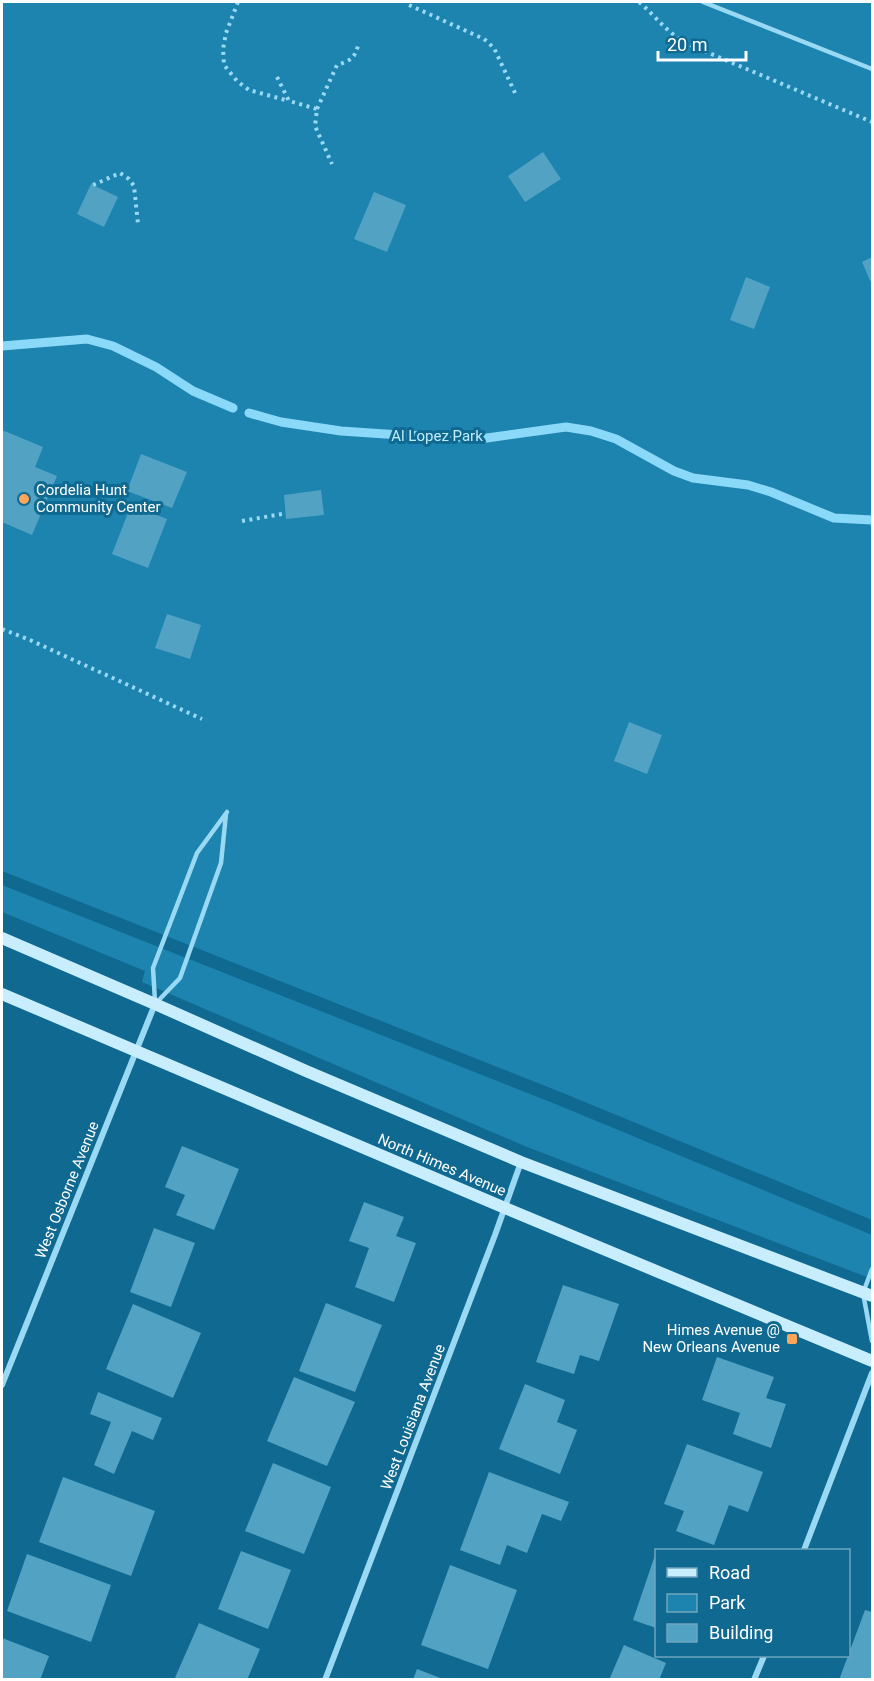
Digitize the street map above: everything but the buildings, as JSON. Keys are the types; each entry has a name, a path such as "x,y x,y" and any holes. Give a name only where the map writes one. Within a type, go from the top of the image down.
{"street":[{"path":"2,938 521,1162 868,1295"},
{"name":"North Himes Avenue","path":"2,994 505,1208 873,1361"},
{"name":"West Osborne Avenue","path":"2,1385 155,1004"},
{"name":"West Louisiana Avenue","path":"325,1680 521,1162"},
{"path":"805,1549 873,1373"},
{"path":"754,1680 764,1657"}],"lane":[{"path":"703,2 873,69"},
{"path":"227,812 221,863 180,978 155,1004 153,968 197,853 227,812"},
{"path":"873,1269 868,1295 873,1341"}],"path":[{"path":"238,2 226,33 223,49 224,65 237,81 249,90 317,109"},
{"path":"639,2 676,38 873,122"},
{"path":"409,5 489,42 515,93"},
{"path":"332,164 315,126 317,109 337,65 348,61 355,55 358,42"},
{"path":"277,77 289,101"},
{"path":"93,185 120,173 129,179 134,186 138,224"},
{"path":"242,521 282,514"},
{"path":"2,629 202,719"}],"green space":[{"name":"Al Lopez Park","path":"2,2 872,2 872,1220 558,1091 2,871"},
{"path":"2,885 553,1103 872,1235 872,1279 527,1147 142,982 145,971 2,912"}],"waterway":[{"path":"2,346 87,339 113,346 156,367 193,391 233,408"},
{"path":"249,413 281,422 341,431 400,435 487,438 566,427 591,431 616,439 674,471 693,478 748,485 834,518 872,520"}],"place":[{"name":"Cordelia Hunt Community Center","path":"24,499"},
{"name":"Himes Avenue @ New Orleans Avenue","path":"792,1339"}]}
